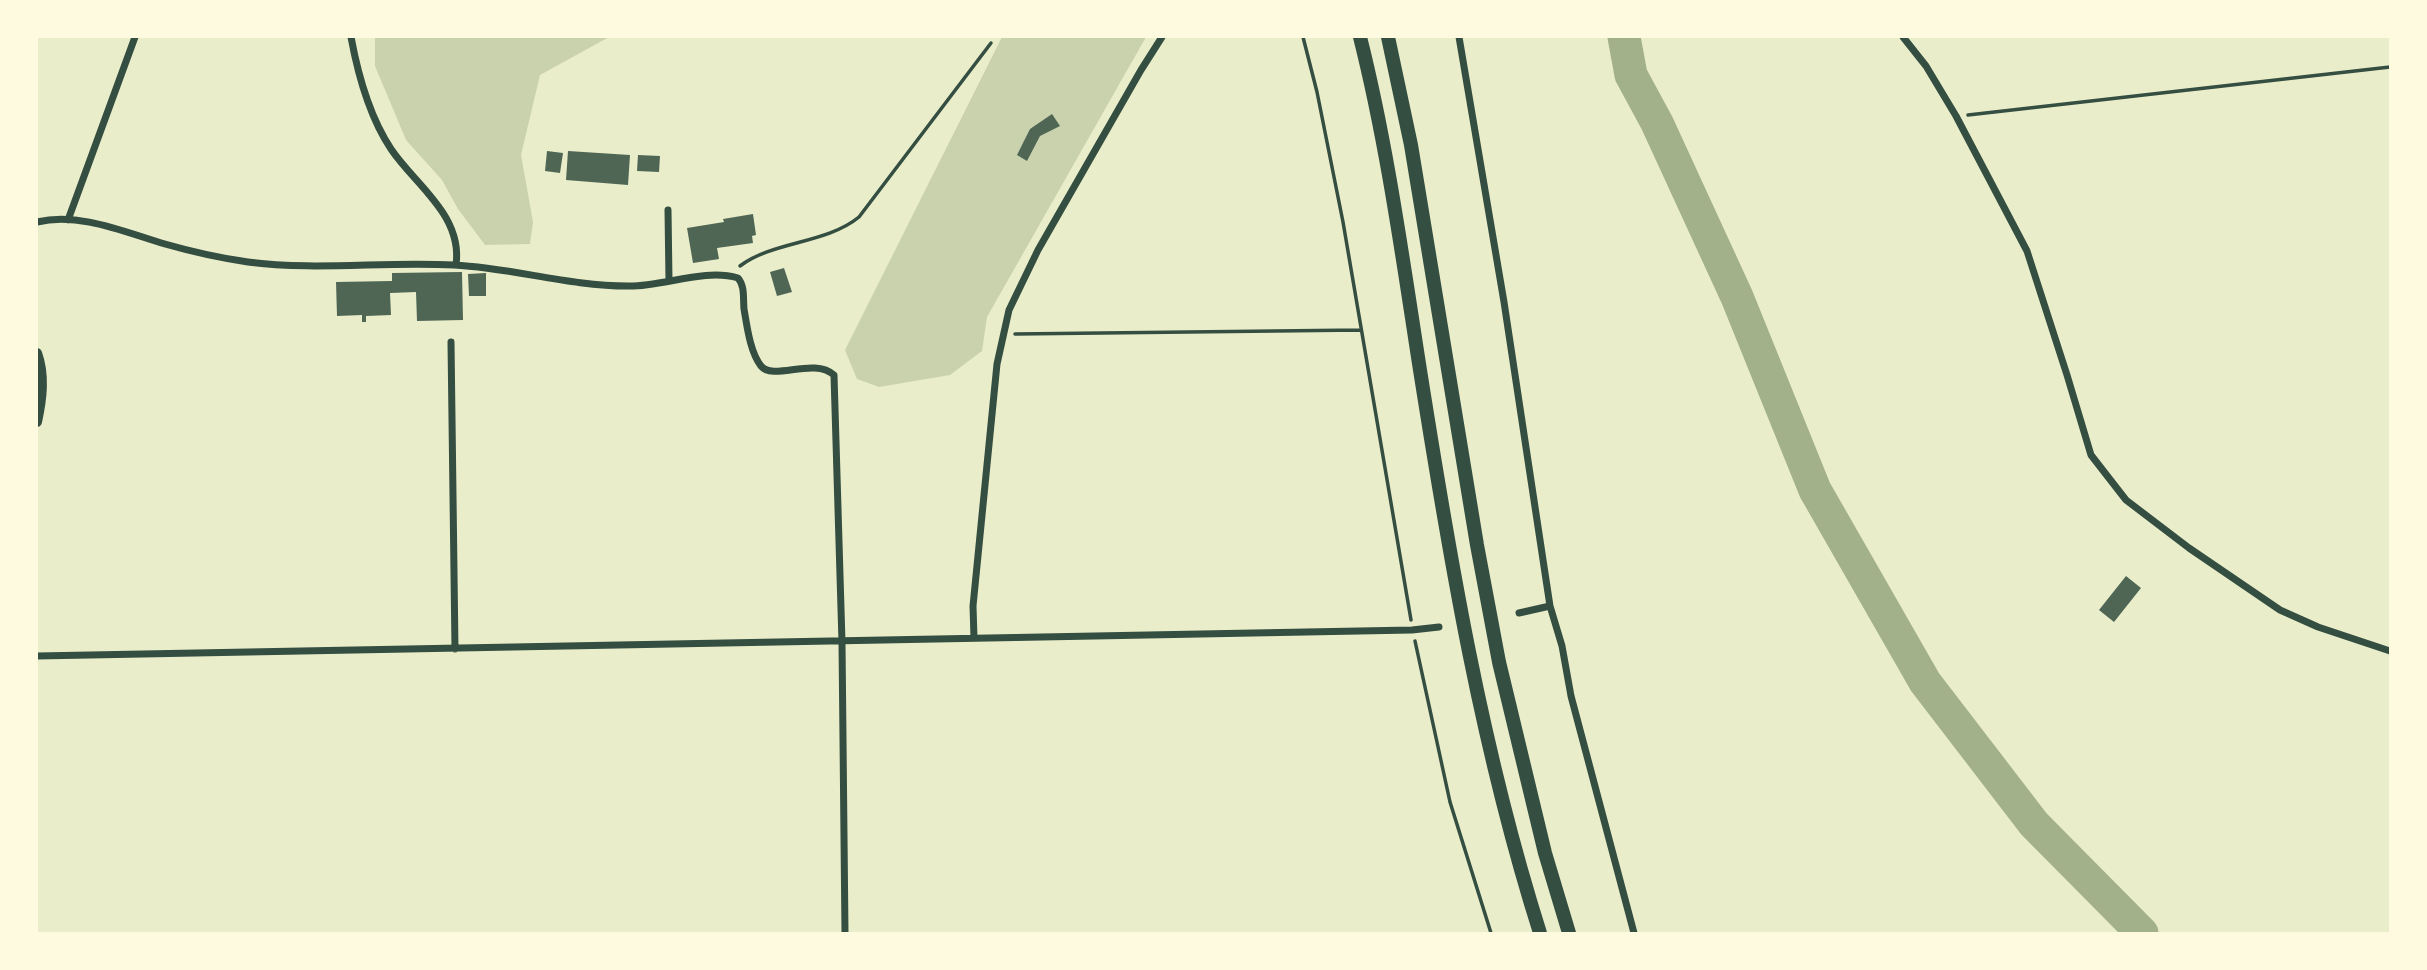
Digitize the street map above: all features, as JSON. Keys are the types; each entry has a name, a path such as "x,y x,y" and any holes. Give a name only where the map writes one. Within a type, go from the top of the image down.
{"highway":[{"path":"1360,37 1388,178 1448,547 1470,660 1494,772 1540,933"},
{"path":"1388,37 1411,145 1499,662 1542,841 1569,933"}],"main road":[{"path":"37,353 42,374 37,422"}],"street":[{"path":"68,220 135,37"},
{"path":"351,37 359,78 371,109 391,149 438,204 457,246 456,265"},
{"path":"974,638 973,606 997,364 1009,310 1038,250 1134,82 1163,37"},
{"path":"1459,37 1504,302 1550,606 1562,646 1570,696 1634,933"},
{"path":"1903,37 1926,66 1956,116 2027,251 2091,455 2126,500 2189,548 2280,610 2318,627 2390,652"},
{"path":"668,210 669,281"},
{"path":"37,222 68,220 106,225 192,252 250,262 311,266 400,263 456,265 571,282 630,287 711,276 732,276 742,282 751,341 761,366 765,370 774,371 821,367 834,375 842,642 845,933"},
{"path":"451,342 455,649"},
{"path":"1519,612 1550,606"},
{"path":"37,656 842,642 1412,630 1440,627"}],"path":[{"path":"1303,37 1317,92 1361,330 1412,630 1450,802 1492,933"},
{"path":"732,276 743,264 841,229 859,217 991,43"},
{"path":"1956,116 2390,67"},
{"path":"1002,335 1361,330"}],"green space":[{"path":"375,37 609,37 540,75 521,155 533,222 530,244 485,245 458,209 442,180 406,140 375,66"},
{"path":"1002,37 1146,37 987,317 982,351 950,375 879,387 857,379 845,350"}],"building":[{"path":"1052,114 1060,126 1040,136 1027,161 1017,155 1030,129"},
{"path":"547,151 563,153 560,173 545,171"},
{"path":"568,151 630,155 628,185 566,180"},
{"path":"638,155 660,156 659,172 637,171"},
{"path":"753,214 756,235 752,236 753,243 717,248 719,259 693,263 687,228"},
{"path":"784,268 792,292 777,296 770,272"},
{"path":"462,272 463,320 417,321 416,292 390,293 391,315 366,316 366,322 362,322 362,315 337,316 336,282 392,281 392,273"},
{"path":"486,273 486,296 469,296 468,274"},
{"path":"2126,576 2141,588 2114,622 2099,610"}],"waterway":[{"path":"1624,37 1631,75 1657,123 1737,297 1815,490 1925,682 2034,824 2142,933"}]}
